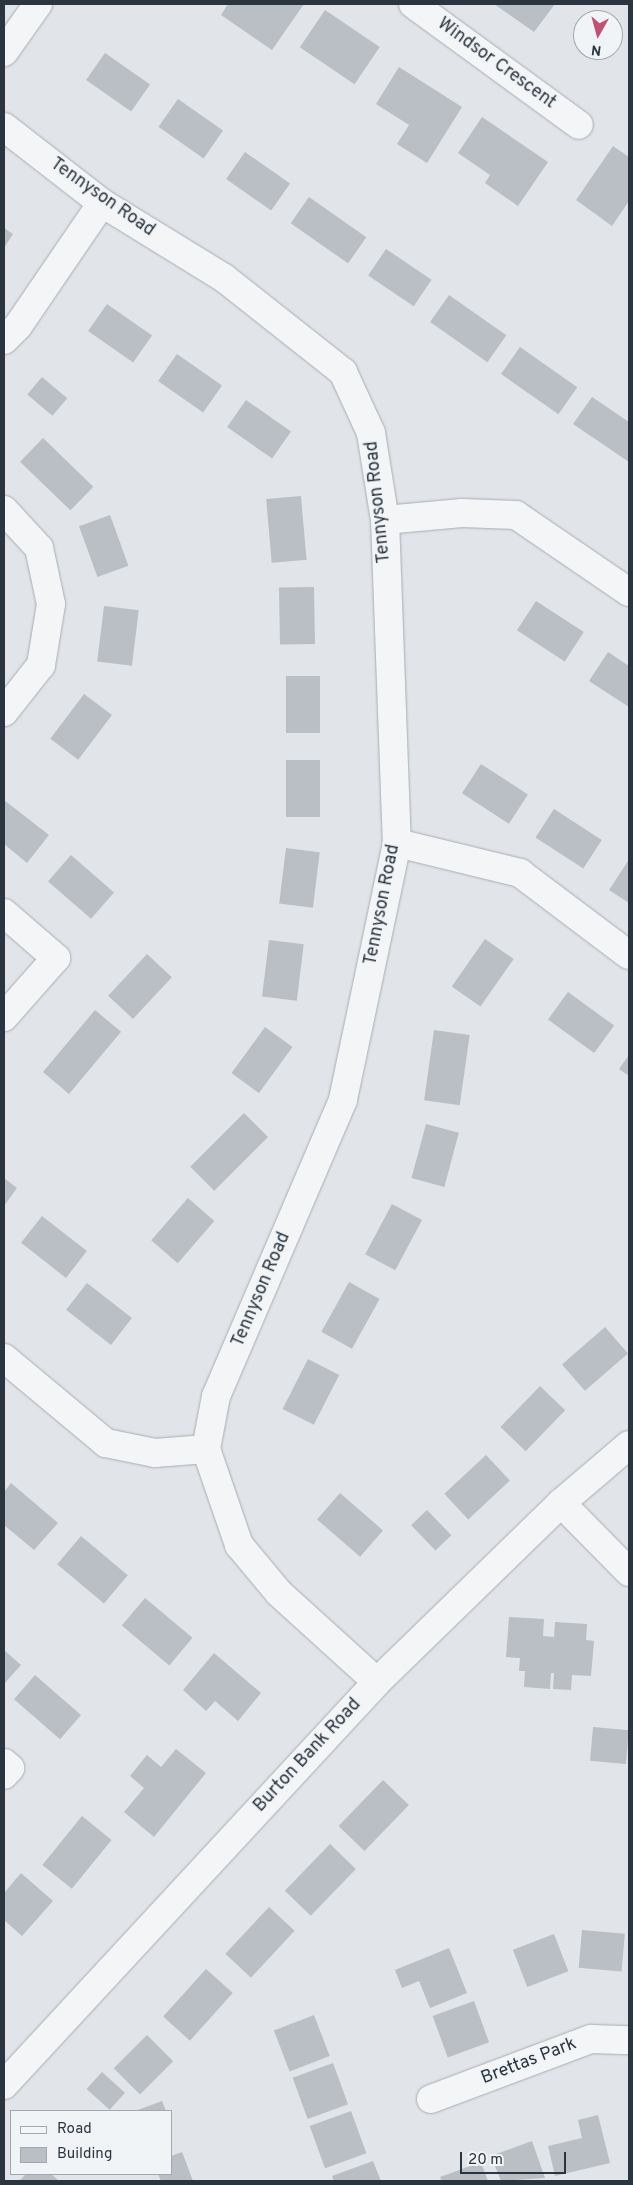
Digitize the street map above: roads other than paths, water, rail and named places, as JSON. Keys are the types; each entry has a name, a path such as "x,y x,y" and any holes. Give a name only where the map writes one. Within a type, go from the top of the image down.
{"street":[{"path":"4,52 38,4"},
{"name":"Windsor Crescent","path":"412,4 579,125"},
{"name":"Tennyson Road","path":"4,127 102,203 224,278 343,372 371,433 385,520 397,843 343,1100 216,1396 206,1449 239,1545 279,1593 377,1682"},
{"path":"4,340 18,326 102,203"},
{"path":"4,510 39,548 51,604 42,665 4,712"},
{"path":"385,520 462,513 516,515 629,592"},
{"path":"397,843 520,873 629,955"},
{"path":"4,913 56,958 4,1017"},
{"path":"4,1358 106,1444 155,1453 206,1449"},
{"name":"Burton Bank Road","path":"4,2085 377,1682 561,1503 629,1445"},
{"path":"561,1503 629,1572"},
{"path":"4,1762 10,1768 4,1775"},
{"name":"Brettas Park","path":"431,2099 591,2039 629,2040"}]}
